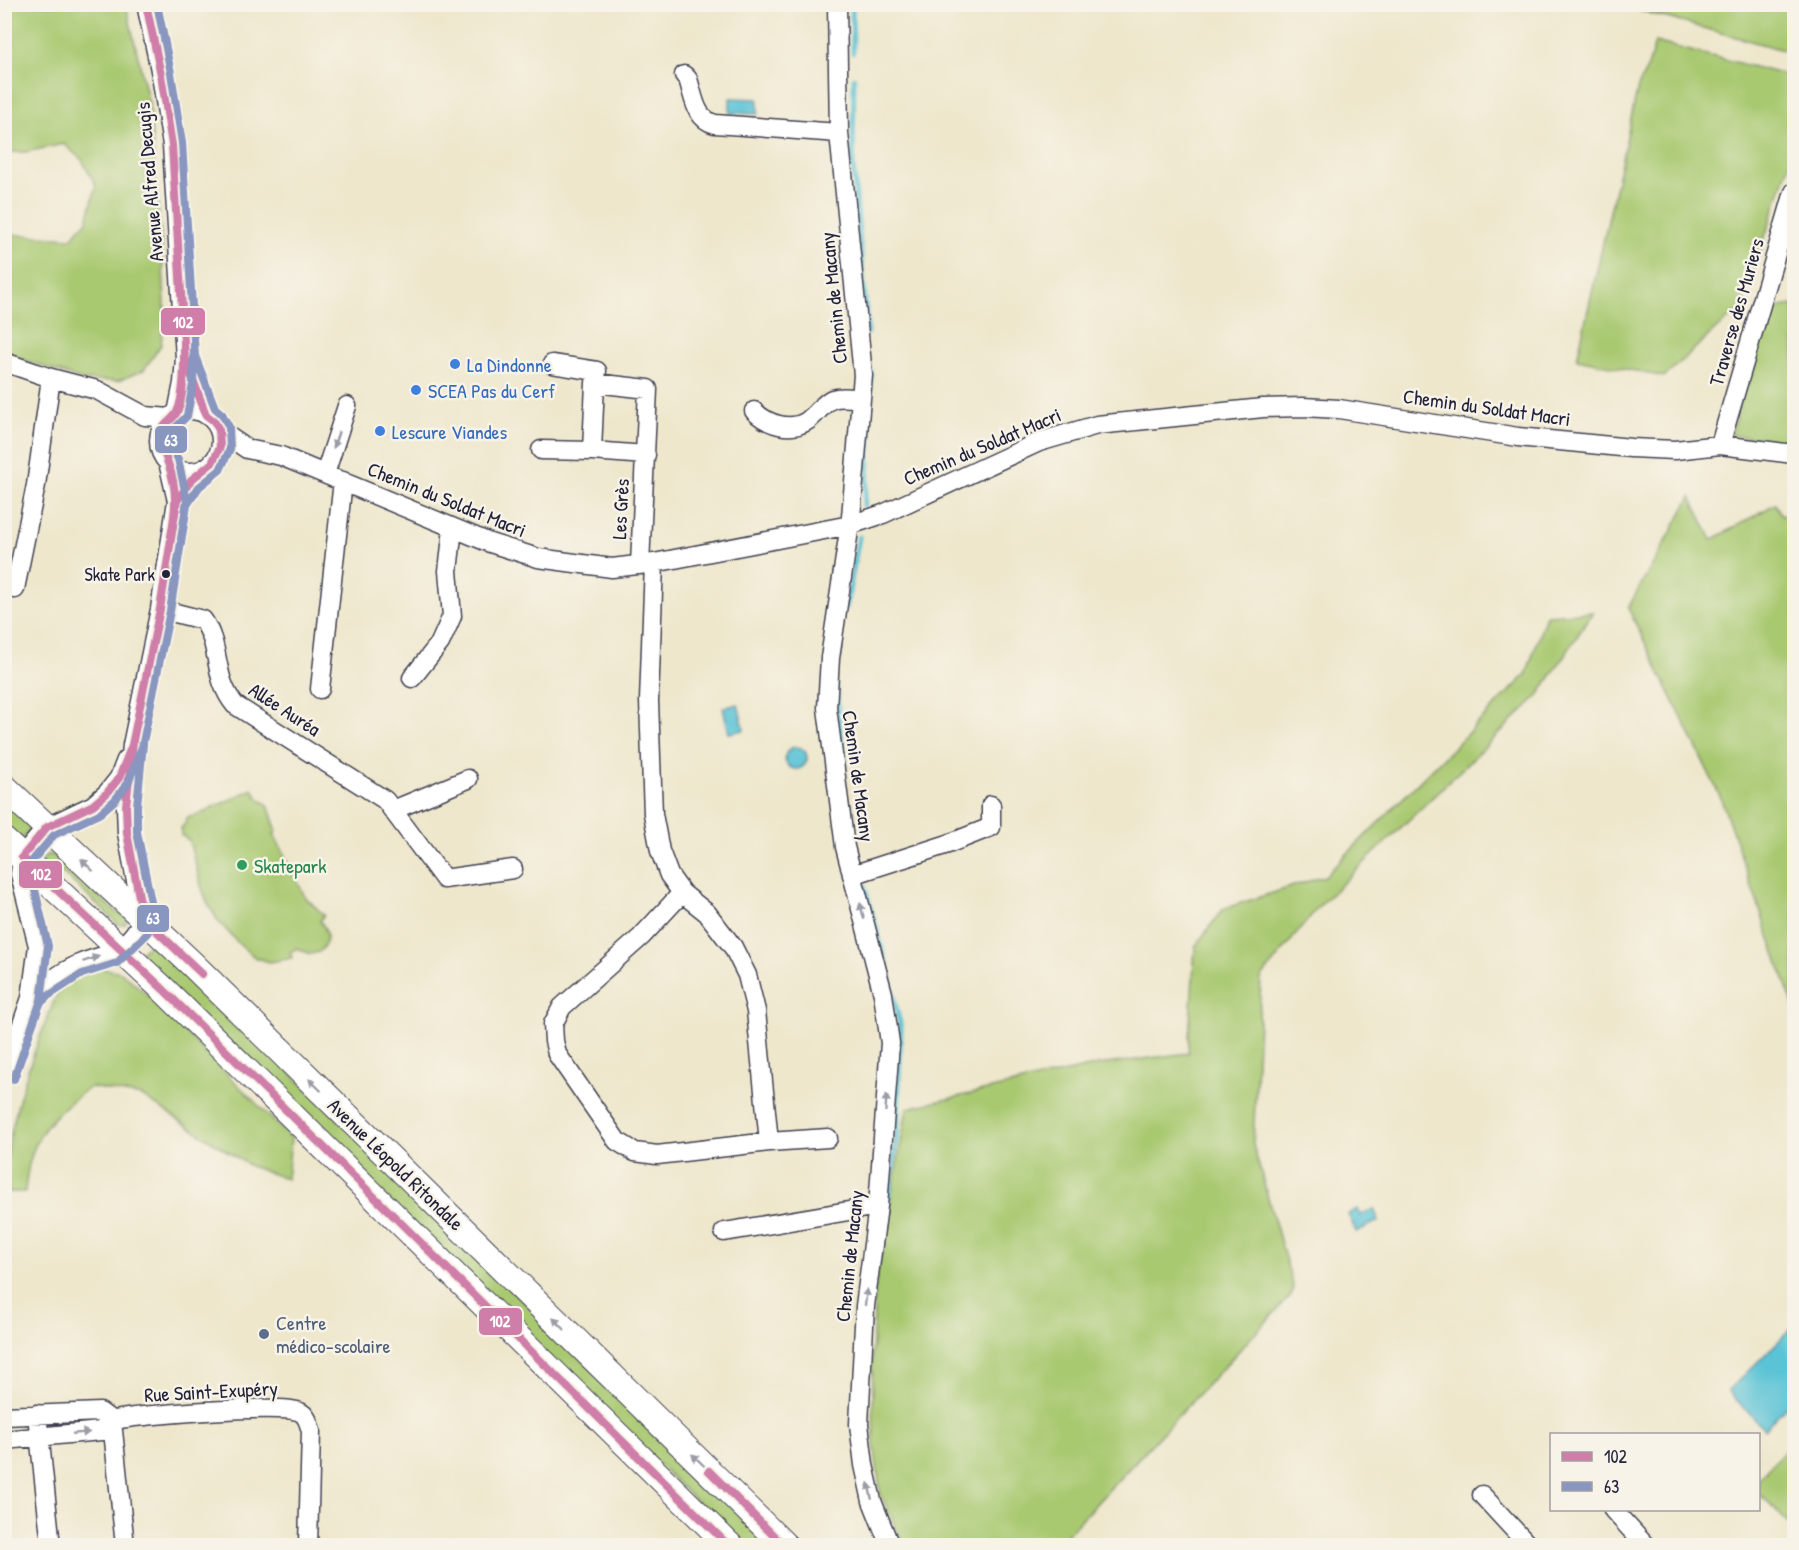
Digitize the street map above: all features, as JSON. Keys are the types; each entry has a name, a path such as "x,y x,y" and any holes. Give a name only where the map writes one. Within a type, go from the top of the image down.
{"highway":[{"name":"Avenue Léopold Ritondale","path":"4,787 143,918 785,1545"},
{"name":"Avenue Léopold Ritondale","path":"13,849 119,948 730,1545"}],"street":[{"name":"Avenue Alfred Decugis","path":"146,4 161,75 172,145 185,358 183,383 174,415"},
{"name":"Chemin de Macany","path":"837,4 839,134 863,375 850,525 830,658 827,708 845,847 883,994 890,1043 878,1206 865,1306 860,1425 864,1465 872,1501 890,1545"},
{"path":"684,75 688,79 699,114 706,122 839,134"},
{"name":"Traverse des Muriers","path":"1720,446 1794,192"},
{"name":"Avenue Alfred Decugis","path":"185,358 190,379 206,415"},
{"path":"4,362 97,390 145,416 174,415 192,410 206,415 214,421 219,430 220,447 207,466 185,487 177,501 160,609 132,745 126,806 127,833 143,918 140,927 111,954 89,959 64,972 31,998"},
{"path":"552,364 597,371 592,451"},
{"path":"4,584 15,589 36,485 51,378"},
{"name":"Les Grès","path":"595,383 648,388 645,455 653,814 660,851 669,875 682,893 707,913 733,947 747,975 756,1011 769,1142"},
{"path":"754,411 760,417 779,426 792,426 806,422 831,400 844,397 861,399"},
{"path":"325,474 347,406"},
{"name":"Chemin du Soldat Macri","path":"219,430 247,449 280,456 343,481 390,496 453,528 490,543 538,558 612,568 647,564 850,525 883,514 991,463 1070,431 1097,425 1263,408 1339,409 1518,437 1631,448 1675,450 1720,446 1794,454"},
{"path":"131,410 159,442 168,462 177,501"},
{"path":"159,442 162,429 174,415"},
{"path":"168,462 187,472 247,449"},
{"name":"Les Grès","path":"541,450 645,455"},
{"path":"320,689 343,481"},
{"path":"412,678 440,643 452,616 448,571 453,528"},
{"name":"Allée Auréa","path":"160,609 203,620 212,634 220,681 234,705 386,800 444,879 513,869"},
{"path":"6,1070 31,998 38,946 13,849 47,827 93,805 107,793 119,778 132,745"},
{"path":"393,810 468,779"},
{"path":"852,875 948,844 991,827 991,805"},
{"path":"682,893 641,937 562,1007 554,1024 557,1054 617,1141 635,1152 657,1155 769,1142 828,1138"},
{"path":"724,1232 878,1206"},
{"name":"Rue Saint-Exupéry","path":"4,1440 101,1431 112,1421 188,1413 280,1408 300,1412 308,1420 311,1431 308,1545"},
{"name":"Rue Saint-Exupéry","path":"4,1416 100,1412 112,1421"},
{"path":"37,1414 51,1545"},
{"path":"112,1421 125,1545"},
{"path":"1482,1495 1529,1545"},
{"path":"1615,1511 1646,1545"}],"green space":[{"path":"5,5 126,5 149,104 162,246 165,307 161,345 144,370 118,381 82,380 5,353 4,234 71,238 87,221 96,186 82,160 64,144 25,152 5,152"},
{"path":"1620,5 1794,5 1794,53"},
{"path":"1655,42 1794,77 1794,150 1741,309 1664,377 1577,359 1638,87 1649,64"},
{"path":"1794,305 1794,443 1731,435 1763,313 1773,308"},
{"path":"1691,497 1712,540 1775,504 1782,516 1794,510 1794,1007 1720,796 1628,608"},
{"path":"1593,612 1537,697 1318,907 1261,978 1253,1145 1293,1286 1292,1294 1062,1540 1045,1546 904,1545 880,1493 874,1443 872,1359 875,1289 907,1108 1098,1065 1188,1053 1195,947 1223,909 1325,876 1526,675 1546,615"},
{"name":"Skatepark","path":"253,789 258,798 268,805 277,832 274,834 305,897 324,915 320,921 327,933 327,941 319,952 310,954 297,948 290,952 292,958 270,962 256,958 241,946 218,921 208,904 189,840 181,835 181,828 186,823 186,818 200,814"},
{"path":"4,797 34,825 19,842 5,829"},
{"path":"49,854 57,858 114,910 128,918 126,924 119,925 64,874 47,869 43,862 44,856"},
{"path":"154,939 772,1545 741,1545 138,955"},
{"path":"95,967 121,972 152,999 291,1138 287,1179 250,1166 142,1096 90,1087 63,1109 43,1131 31,1157 25,1192 5,1192 12,1126 31,1060 53,1004 64,986"},
{"path":"1794,1441 1794,1529 1760,1494 1760,1476"}],"water":[{"path":"730,98 758,99 758,114 730,113"},
{"path":"738,704 744,730 729,733 723,708"},
{"path":"796,747 804,750 807,758 804,766 796,769 788,766 785,758 788,750"},
{"path":"1357,1209 1360,1215 1374,1209 1379,1221 1356,1232 1348,1214"},
{"path":"1794,1326 1794,1399 1764,1429 1728,1391"}],"waterway":[{"path":"852,4 853,53"},
{"path":"854,78 853,165 868,333"},
{"path":"864,505 868,473 871,372"},
{"path":"846,608 859,537"},
{"path":"836,688 844,768"},
{"path":"848,804 858,862"},
{"path":"864,885 881,943 901,1028 897,1137 887,1206"}],"transit line":[{"name":"102","path":"146,4 161,75 172,145 185,358 206,415 214,421 219,430 220,447 212,463 191,480 177,501 160,609 132,745 119,778 93,805 47,827 22,857 163,989 729,1546"},
{"name":"63","path":"14,1079 41,1000 48,946 31,873 32,861 54,835 99,814 115,800 128,783 142,747 170,611 187,505 199,487 220,470 230,449 229,427 222,414 215,408 195,356 182,143 157,4"},
{"name":"102","path":"171,536 175,491 160,438 162,429 175,415 180,405 184,378 184,343"},
{"name":"63","path":"181,539 187,500 178,459 172,449 171,437 174,429 187,416 193,384 194,344"},
{"name":"102","path":"133,742 126,806 127,833 143,918 202,974"},
{"name":"63","path":"30,1032 40,1004 48,996 82,974 117,963 147,934 153,920 137,832 143,744"},
{"name":"102","path":"709,1471 784,1546"}],"place":[{"name":"La Dindonne","path":"455,364"},
{"name":"SCEA Pas du Cerf","path":"416,390"},
{"name":"Lescure Viandes","path":"380,431"},
{"name":"Skate Park","path":"166,574"},
{"name":"Skatepark","path":"242,865"},
{"name":"Centre médico-scolaire","path":"264,1334"}]}
